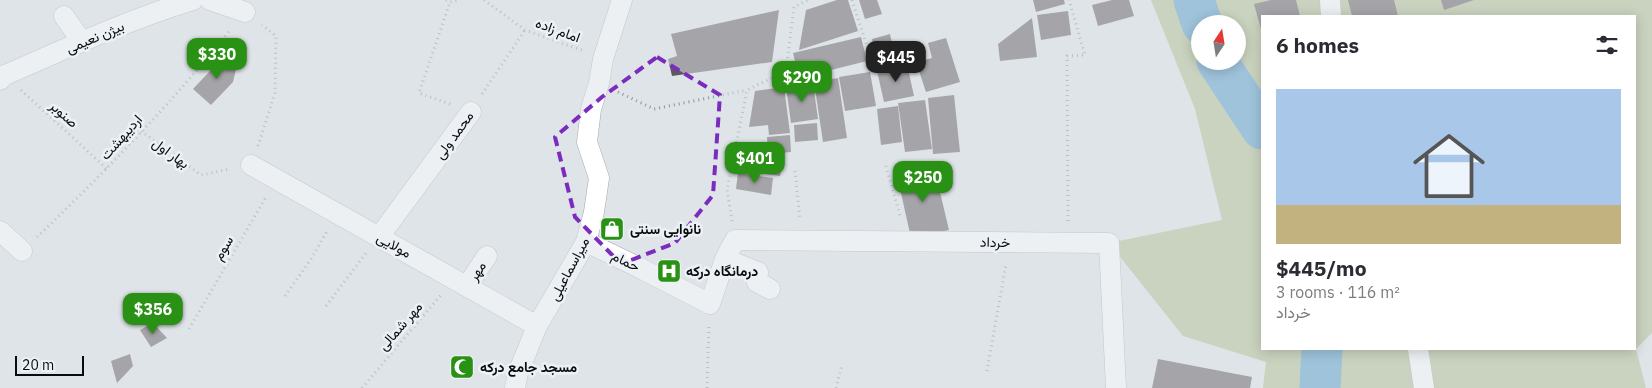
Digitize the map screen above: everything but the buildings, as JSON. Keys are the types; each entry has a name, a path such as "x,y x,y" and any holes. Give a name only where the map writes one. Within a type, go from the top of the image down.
{"street":[{"name":"بیژن نعیمی","path":"2,75 82,42 150,6 193,0"},
{"path":"210,0 245,12"},
{"name":"میراسماعیلی","path":"515,388 518,373 537,326 586,242 594,212 599,178 587,142 590,109 599,83 603,59 622,0"},
{"path":"1330,0 1331,15"},
{"path":"64,16 82,42"},
{"name":"محمد ولی","path":"379,237 471,112"},
{"name":"مولایی","path":"251,165 537,326"},
{"path":"0,232 22,251"},
{"path":"710,304 725,259 735,240"},
{"name":"خرداد","path":"735,240 1109,243 1116,388"},
{"name":"حمام","path":"586,242 710,304"},
{"name":"مهر","path":"461,283 487,256"},
{"path":"725,259 758,272 757,282 770,289"},
{"path":"1418,350 1424,388"}],"path":[{"path":"446,0 450,2 460,0"},
{"name":"امام زاده","path":"484,0 525,30 603,59"},
{"path":"599,83 654,109 747,90 786,71 794,7 808,0"},
{"path":"852,0 873,65"},
{"path":"1068,0 1085,55 1067,56 1068,243"},
{"path":"450,2 419,93 471,112"},
{"name":"اردیبهشت","path":"22,251 107,169 205,62 245,12"},
{"path":"245,12 276,36 275,94 251,165"},
{"name":"محمد ولی","path":"471,112 525,30"},
{"name":"صنوبر","path":"2,75 107,169"},
{"path":"735,240 727,190 747,90"},
{"name":"بهار اول","path":"141,131 201,175 251,165"},
{"path":"886,166 907,242"},
{"path":"795,171 802,240"},
{"name":"سوم","path":"189,329 276,179"},
{"path":"285,296 311,259 338,214"},
{"path":"326,306 379,237"},
{"path":"987,371 1010,243"},
{"name":"مهر شمالی","path":"362,388 461,283"},
{"path":"707,388 710,304"},
{"path":"836,388 842,365"}],"highlighted area":[{"path":"657,57 720,95 713,195 675,243 621,264 575,217 555,137 602,97"}],"green space":[{"path":"1151,0 1652,0 1652,333 1636,349 1646,388 1263,388 1266,362 1183,336 1109,243 1222,220 1195,109"}],"waterway":[{"path":"1194,0 1199,15"},
{"path":"1223,70 1261,127"},
{"path":"1320,388 1322,350"}],"place":[{"name":"نانوایی سنتی","path":"612,229"},
{"name":"درمانگاه درکه","path":"669,271"},
{"name":"مسجد جامع درکه","path":"462,367"}]}
